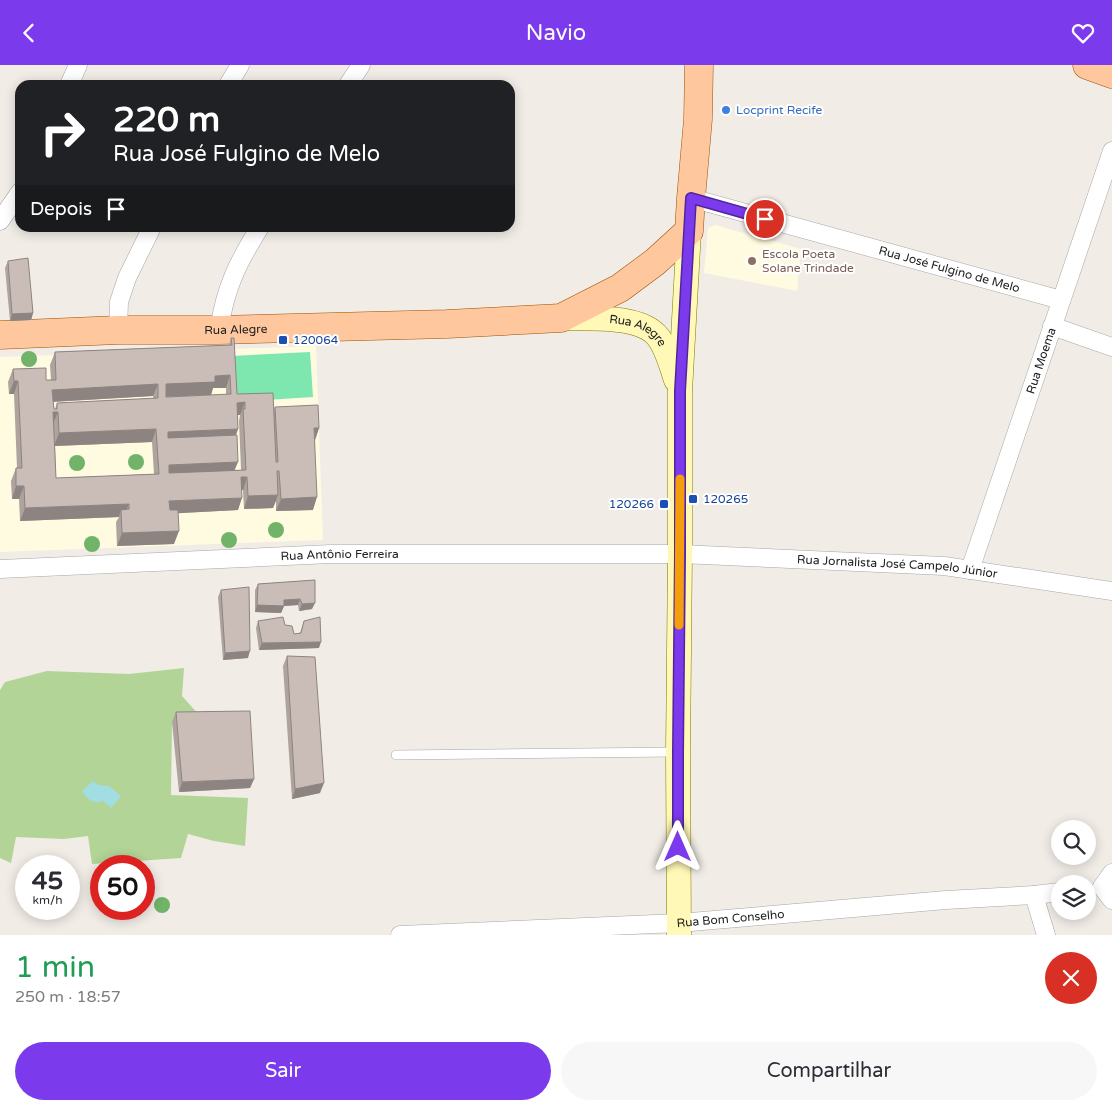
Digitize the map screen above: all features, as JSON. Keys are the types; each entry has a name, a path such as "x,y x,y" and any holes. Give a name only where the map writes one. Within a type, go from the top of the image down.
{"main road":[{"path":"679,929 680,391 691,198 698,119 699,65"},
{"path":"1087,65 1112,74"},
{"name":"Rua Alegre","path":"561,318 620,288 655,262 689,231"},
{"name":"Rua Alegre","path":"0,335 447,324 561,318 602,319 640,325 658,336 680,391"}],"street":[{"path":"71,80 78,65"},
{"path":"231,80 240,65"},
{"path":"351,80 361,65"},
{"name":"Rua Moema","path":"970,570 1112,151"},
{"name":"Rua José Fulgino de Melo","path":"691,198 1061,300"},
{"path":"0,221 15,199"},
{"path":"118,331 119,302 127,278 150,232"},
{"path":"220,330 223,308 231,281 257,232"},
{"path":"1052,326 1112,347"},
{"name":"Rua Antônio Ferreira","path":"0,569 331,554 680,554"},
{"name":"Rua Jornalista José Campelo Júnior","path":"680,554 944,566 1112,591"},
{"name":"Rua Bom Conselho","path":"400,935 679,929 936,901 1051,893"},
{"path":"1034,895 1046,935"}],"lane":[{"path":"396,755 678,752"}],"shaded area":[{"name":"Escola Poeta Solane Trindade","path":"715,225 801,249 797,291 704,273 708,228"},
{"path":"316,346 323,540 0,552 0,357"}],"green space":[{"path":"310,352 313,397 234,402 232,356"},
{"path":"184,668 182,696 200,716 172,722 171,795 248,798 245,846 188,834 181,858 155,860 155,855 91,855 88,836 64,839 16,837 11,863 0,858 0,690 5,682 47,671 129,674"}],"water":[{"path":"93,781 98,785 109,786 121,796 111,808 103,801 91,801 82,791"}],"building":[{"path":"28,258 33,313 12,314 8,261"},
{"path":"231,338 234,338 237,394 273,393 276,462 278,462 275,407 318,405 319,428 314,428 317,497 281,499 279,471 277,471 278,495 248,496 247,477 241,477 242,498 169,501 170,510 178,510 179,531 122,533 121,510 129,509 129,504 25,508 24,486 16,486 16,468 22,468 18,381 14,381 13,369 46,368 46,380 56,380 55,352 232,345","holes":["230,375 231,394 166,397 166,384 215,382 215,376","158,384 158,398 57,403 57,409 54,409 52,390","245,402 245,409 243,409 246,470 169,473 169,465 238,462 237,435 168,438 168,432 238,429 237,403","53,412 58,412 59,433 156,429 159,474 56,478"]},
{"path":"315,580 315,603 302,604 300,599 284,600 284,606 257,605 258,584"},
{"path":"249,587 250,651 225,653 221,590"},
{"path":"283,617 285,625 292,626 294,634 301,633 304,621 320,617 321,642 262,643 258,621"},
{"path":"287,656 315,657 324,783 295,789"},
{"path":"250,711 254,779 182,782 176,712"}],"slow traffic":[{"path":"679,625 680,479"}],"place":[{"name":"Locprint Recife","path":"726,110"},
{"name":"Escola Poeta Solane Trindade","path":"752,261"},
{"name":"120064","path":"283,340"},
{"name":"120265","path":"693,499"},
{"name":"120266","path":"664,504"}],"route":[{"path":"678,847 680,391 691,198 765,219"}]}
